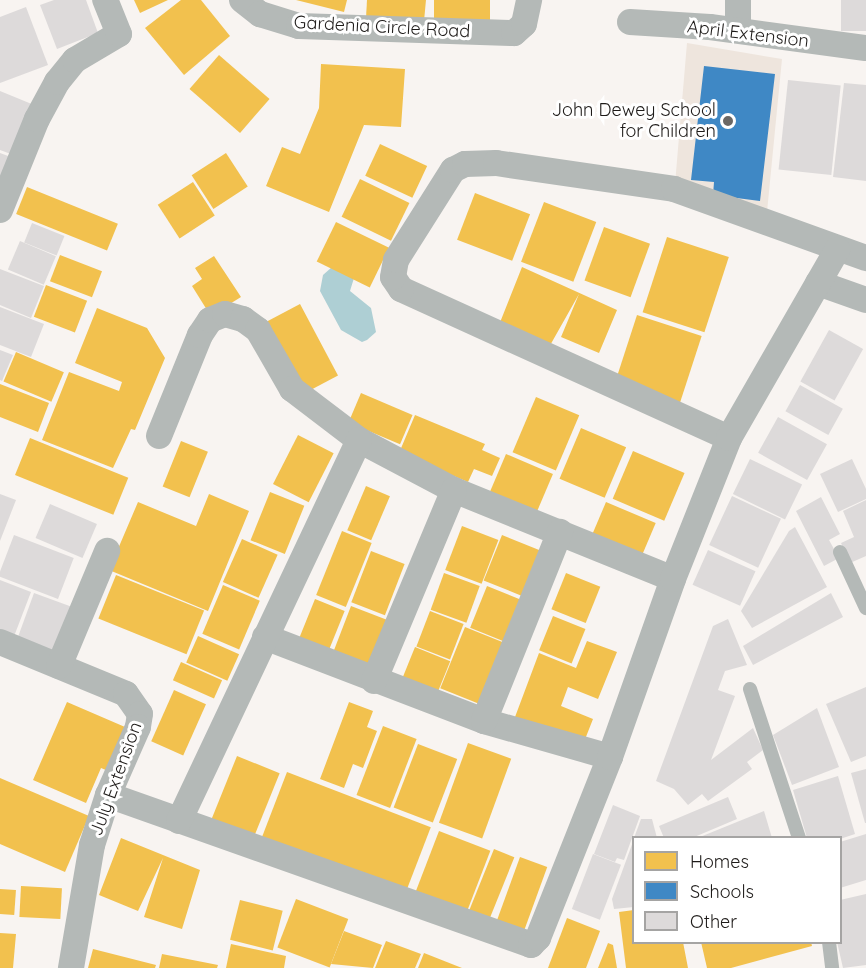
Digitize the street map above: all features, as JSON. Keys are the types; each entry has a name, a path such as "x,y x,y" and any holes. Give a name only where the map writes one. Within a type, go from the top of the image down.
{"street":[{"path":"0,210 37,119 57,82 75,60 119,34 105,0"},
{"name":"Gardenia Circle Road","path":"242,0 260,14 299,26 514,33 527,12"},
{"path":"738,0 738,30"},
{"name":"April Extension","path":"630,22 738,30 866,48"},
{"path":"729,438 401,289 393,277 396,260 453,170 465,164 496,163 674,189 837,250 866,258"},
{"path":"108,795 531,945 538,938 610,757 673,579 729,438 837,250"},
{"path":"818,283 866,300"},
{"path":"159,436 200,335 210,321 225,314 243,319 258,330 292,389 359,440 454,490 673,579"},
{"path":"179,821 359,440"},
{"path":"374,681 454,490"},
{"path":"484,721 560,532"},
{"path":"59,666 107,551"},
{"path":"265,637 374,681 484,721 610,757"},
{"name":"July Extension","path":"0,642 126,694 140,714 138,727 108,795 92,845 71,968"}],"lane":[{"path":"840,552 866,608"},
{"path":"750,689 799,836"},
{"path":"829,944 832,968"}],"shaded area":[{"name":"John Dewey School for Children","path":"687,43 782,59 767,212 675,184"}],"water":[{"path":"332,267 354,278 350,291 371,308 376,332 367,340 362,342 341,330 320,291 323,275"}],"building: Homes":[{"path":"134,0 168,0 140,13"},
{"path":"181,0 201,0 230,36 184,75 145,28"},
{"path":"296,0 347,0 344,12"},
{"path":"367,0 426,0 424,21 366,18"},
{"path":"434,0 490,0 490,20 434,20"},
{"path":"219,55 270,99 240,133 189,89"},
{"path":"321,64 405,69 401,127 364,125 329,212 266,186 282,147 300,154 319,108"},
{"path":"380,144 427,166 412,198 365,176"},
{"path":"226,153 248,187 213,209 192,175"},
{"path":"360,179 409,203 391,241 342,217"},
{"path":"193,182 215,216 180,238 158,205"},
{"path":"27,187 118,224 107,251 16,214"},
{"path":"475,193 530,214 512,261 457,240"},
{"path":"544,202 596,222 573,282 521,262"},
{"path":"336,222 389,248 370,287 317,262"},
{"path":"604,227 650,244 631,297 585,281"},
{"path":"667,237 729,257 704,332 643,312"},
{"path":"60,255 102,271 92,297 50,281"},
{"path":"214,256 241,297 220,310 207,310 192,286 202,279 195,268"},
{"path":"522,267 617,310 599,353 561,337 579,294 548,349 497,330"},
{"path":"46,285 87,301 75,333 34,317"},
{"path":"300,304 338,376 304,393 266,322"},
{"path":"97,308 147,328 165,358 135,430 131,429 113,468 42,440 69,372 119,391 122,382 75,363"},
{"path":"637,315 702,336 680,404 615,383"},
{"path":"16,352 64,372 51,402 3,381"},
{"path":"0,384 49,403 38,432 0,417"},
{"path":"361,393 413,415 400,444 348,422"},
{"path":"536,397 579,415 556,471 513,452"},
{"path":"415,415 485,444 482,450 500,458 492,476 474,469 468,482 399,453"},
{"path":"581,428 626,447 605,498 560,479"},
{"path":"298,435 334,453 309,502 273,484"},
{"path":"30,438 128,478 113,515 15,475"},
{"path":"181,441 208,452 190,497 163,486"},
{"path":"633,451 685,473 664,521 613,499"},
{"path":"506,454 553,474 537,512 490,492"},
{"path":"366,486 390,496 371,540 347,530"},
{"path":"270,492 304,506 285,554 251,540"},
{"path":"209,494 249,511 208,611 109,570 138,502 196,526"},
{"path":"606,502 656,523 640,561 590,540"},
{"path":"462,526 498,540 482,584 445,570"},
{"path":"342,531 372,543 346,607 316,595"},
{"path":"502,535 541,551 523,596 484,580"},
{"path":"242,539 278,555 259,598 223,582"},
{"path":"371,551 405,564 385,615 351,602"},
{"path":"444,573 480,586 466,623 431,610"},
{"path":"566,573 600,587 586,623 551,609"},
{"path":"116,575 204,611 186,654 98,619"},
{"path":"223,585 260,601 239,649 202,634"},
{"path":"487,586 522,600 505,642 470,628"},
{"path":"315,599 345,611 326,656 297,644"},
{"path":"351,606 387,620 366,675 330,661"},
{"path":"430,611 464,624 450,659 416,646"},
{"path":"553,616 585,629 572,663 539,650"},
{"path":"465,627 505,643 480,704 440,688"},
{"path":"198,636 239,654 227,681 186,662"},
{"path":"587,641 617,652 598,699 568,687 561,706 593,719 582,747 512,725 539,653 576,668"},
{"path":"415,647 450,661 434,702 399,688"},
{"path":"181,662 222,680 214,699 173,680"},
{"path":"174,690 206,704 183,755 151,741"},
{"path":"67,702 132,730 113,773 101,768 86,803 33,780"},
{"path":"349,702 373,711 367,727 377,731 363,768 353,764 344,788 320,779"},
{"path":"383,726 417,739 390,808 356,795"},
{"path":"468,743 511,759 482,839 439,823"},
{"path":"418,744 457,759 433,823 394,807"},
{"path":"237,756 280,773 253,838 211,821"},
{"path":"287,772 431,827 404,896 260,841"},
{"path":"0,778 89,816 65,872 0,844"},
{"path":"439,831 490,851 464,920 412,900"},
{"path":"121,838 200,870 182,929 144,917 163,858 138,911 99,895"},
{"path":"494,849 514,857 486,928 466,919"},
{"path":"520,857 547,867 524,930 497,920"},
{"path":"21,886 62,888 60,919 19,917"},
{"path":"0,889 16,890 14,915 0,914"},
{"path":"296,899 348,919 330,968 277,948"},
{"path":"240,900 283,911 273,950 230,940"},
{"path":"632,910 632,944 683,944 688,968 626,968 619,912"},
{"path":"567,918 600,931 586,968 548,968"},
{"path":"344,931 382,945 373,968 331,964"},
{"path":"0,933 16,934 13,968 0,968"},
{"path":"386,941 421,954 415,968 375,968"},
{"path":"608,943 613,945 617,968 598,968"},
{"path":"231,944 286,956 284,968 226,968"},
{"path":"701,944 812,944 812,946 731,968 707,968"},
{"path":"93,949 156,965 155,968 88,968"},
{"path":"424,953 462,968 418,968"},
{"path":"162,954 218,965 217,968 159,968"}],"building: Schools":[{"name":"John Dewey School for Children","path":"704,66 775,74 760,201 713,195 714,182 691,180"}],"building: Other":[{"path":"54,0 86,0 98,33 57,49 40,5"},
{"path":"841,0 866,0 866,31 841,31"},
{"path":"26,7 48,65 0,83 0,17"},
{"path":"788,80 841,86 831,175 779,170"},
{"path":"844,83 866,85 866,181 833,177"},
{"path":"0,91 39,107 19,157 0,150"},
{"path":"0,153 19,160 0,178"},
{"path":"32,223 64,236 57,256 24,242"},
{"path":"20,241 56,256 44,285 8,270"},
{"path":"0,269 44,286 31,318 0,305"},
{"path":"0,307 44,324 31,357 0,345"},
{"path":"829,330 863,349 835,401 800,382"},
{"path":"0,350 13,355 2,381 0,380"},
{"path":"800,385 843,409 828,435 785,411"},
{"path":"778,417 827,444 807,480 758,453"},
{"path":"750,459 802,484 785,519 733,494"},
{"path":"852,459 866,489 866,499 838,512 820,474"},
{"path":"0,494 16,500 0,541"},
{"path":"732,496 781,519 758,568 709,545"},
{"path":"821,497 840,534 829,540 839,558 824,566 796,511"},
{"path":"866,500 866,556 850,563 841,543 854,537 843,511"},
{"path":"50,504 97,524 82,558 36,538"},
{"path":"795,527 827,587 752,628 741,611 789,531"},
{"path":"14,535 74,558 58,599 0,577"},
{"path":"708,550 756,571 740,606 693,585"},
{"path":"0,580 31,592 13,639 0,634"},
{"path":"34,593 72,607 55,653 17,639"},
{"path":"831,593 843,617 753,665 743,646"},
{"path":"728,619 747,665 725,671 718,690 735,696 711,760 753,728 763,750 747,762 752,769 708,801 702,794 688,805 674,789 656,781 713,626"},
{"path":"866,687 866,756 851,762 826,704"},
{"path":"817,708 839,767 792,785 773,735"},
{"path":"866,769 866,823 865,823 851,773"},
{"path":"838,776 855,834 842,838 842,836 806,836 793,790"},
{"path":"728,797 737,819 697,836 663,836 659,826"},
{"path":"613,805 640,816 624,860 617,858 615,862 594,854"},
{"path":"764,811 771,836 702,836"},
{"path":"641,819 652,819 656,836 635,836"},
{"path":"866,834 866,880 842,887 842,841"},
{"path":"632,844 632,907 614,909 612,899"},
{"path":"593,854 621,865 600,920 572,909"},
{"path":"866,894 866,965 843,968 837,944 842,944 842,900"}],"place":[{"name":"John Dewey School for Children","path":"728,121"}]}
